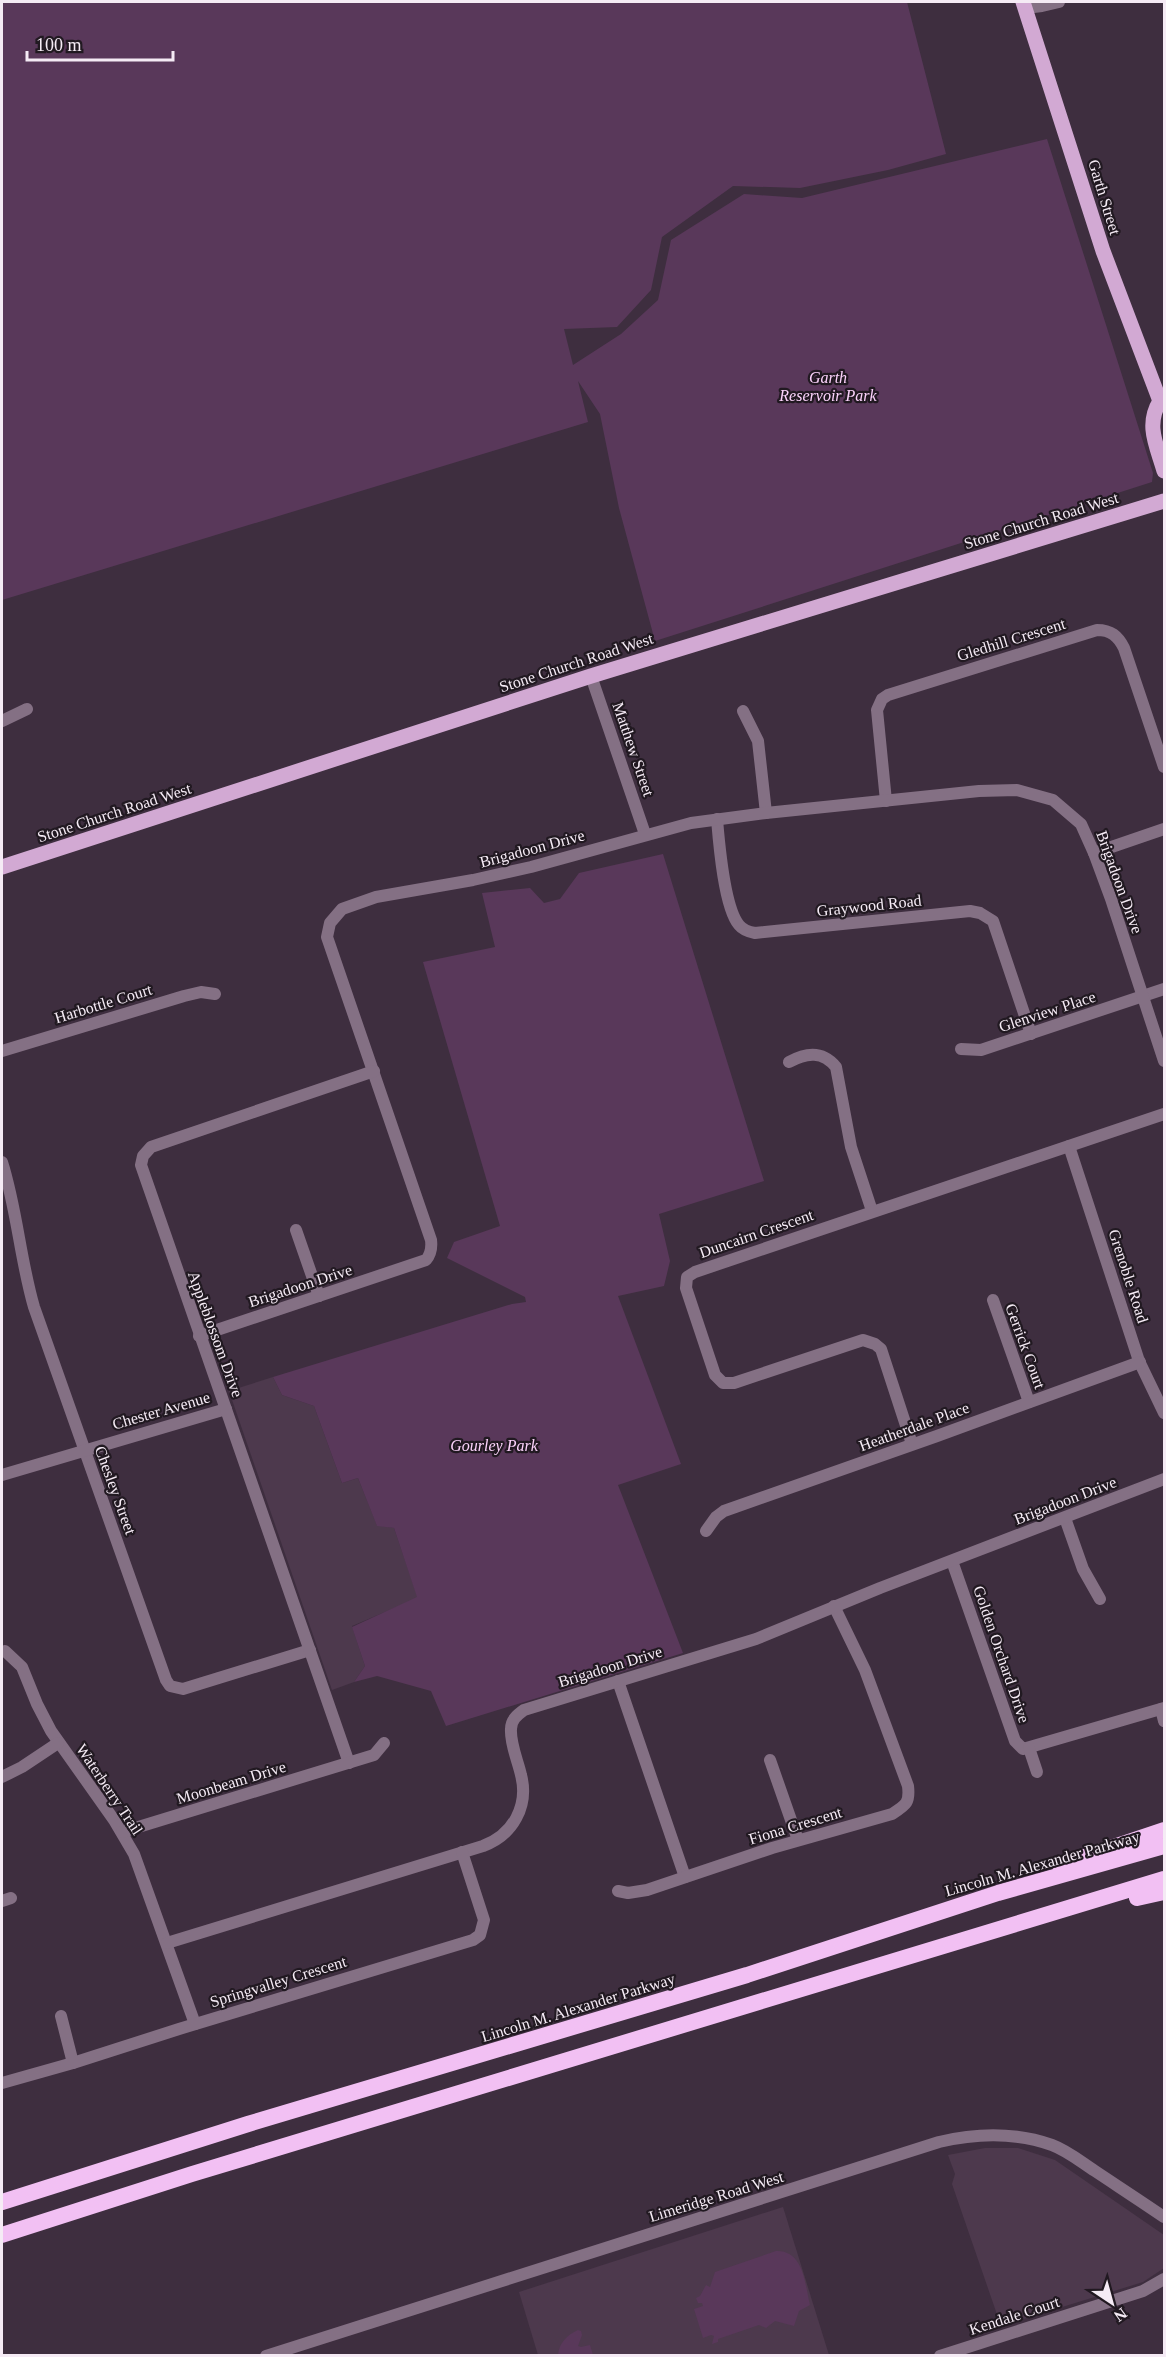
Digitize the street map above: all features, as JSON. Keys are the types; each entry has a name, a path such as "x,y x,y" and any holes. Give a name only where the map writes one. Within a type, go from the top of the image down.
{"highway":[{"path":"998,1893 1034,1873 1164,1830"},
{"name":"Lincoln M. Alexander Parkway","path":"2,2202 248,2124 747,1976 998,1893 1164,1846"},
{"path":"2,2235 192,2174 1164,1879"},
{"path":"1095,1900 1110,1904 1164,1892"}],"main road":[{"name":"Garth Street","path":"1024,5 1103,251 1162,402 1154,410 1151,425 1164,471"},
{"name":"Stone Church Road West","path":"2,867 591,676 1164,501"}],"street":[{"path":"1024,5 1042,6 1059,2"},
{"name":"Gledhill Crescent","path":"886,801 877,710 882,699 888,695 1097,630 1116,635 1124,648 1164,767"},
{"name":"Matthew Street","path":"591,676 645,834"},
{"path":"2,721 27,709"},
{"path":"742,711 758,741 766,813"},
{"name":"Brigadoon Drive","path":"199,1336 426,1260 431,1250 431,1240 327,937 330,922 342,909 394,893 473,880 531,867 645,834 717,819 979,790 1017,790 1036,794 1053,800 1081,824 1094,853 1164,1061"},
{"name":"Graywood Road","path":"717,819 723,878 736,921 743,929 755,933 970,911 980,913 993,921 1031,1034"},
{"path":"1094,853 1164,829"},
{"name":"Glenview Place","path":"961,1049 981,1050 1164,989"},
{"name":"Harbottle Court","path":"2,1051 183,996 201,992 215,994"},
{"path":"789,1062 803,1056 819,1054 829,1058 836,1067 851,1148 872,1211"},
{"name":"Appleblossom Drive","path":"349,1763 141,1165 143,1156 157,1145 374,1071"},
{"name":"Duncairn Crescent","path":"912,1444 881,1348 863,1340 734,1383 723,1383 715,1375 686,1288 687,1277 872,1211 1164,1114"},
{"name":"Grenoble Road","path":"1069,1146 1140,1362 1164,1413"},
{"name":"Chesley Street","path":"2,1162 12,1199 31,1298 166,1680 170,1686 183,1689 310,1650"},
{"path":"296,1230 319,1296"},
{"name":"Gerrick Court","path":"993,1300 1029,1402"},
{"name":"Heatherdale Place","path":"706,1531 716,1517 724,1511 1140,1362"},
{"name":"Chester Avenue","path":"2,1475 226,1409"},
{"name":"Brigadoon Drive","path":"167,1943 462,1852 498,1838 513,1823 520,1810 523,1783 511,1729 516,1716 527,1709 756,1639 834,1606 1164,1479"},
{"path":"1065,1518 1083,1569 1100,1599"},
{"name":"Golden Orchard Drive","path":"952,1561 1015,1741 1023,1749 1029,1748 1037,1772"},
{"name":"Fiona Crescent","path":"618,1891 639,1892 798,1840 892,1814 907,1805 910,1799 908,1786 865,1670 834,1606"},
{"name":"Waterberry Trail","path":"5,1651 22,1667 37,1704 58,1743 122,1833 142,1874 195,2024"},
{"path":"618,1681 685,1877"},
{"path":"1029,1748 1139,1714 1163,1713"},
{"path":"2,1777 22,1767 58,1743"},
{"name":"Moonbeam Drive","path":"122,1833 374,1755 384,1743"},
{"path":"770,1760 798,1840"},
{"name":"Springvalley Crescent","path":"2,2083 474,1940 480,1935 484,1920 462,1852"},
{"path":"61,2016 73,2063"},
{"name":"Limeridge Road West","path":"266,2355 963,2136 981,2134 1016,2136 1053,2145 1072,2155 1164,2217"},
{"name":"Kendale Court","path":"940,2355 1143,2291 1164,2279"}],"shaded area":[{"path":"273,1377 282,1395 314,1406 342,1483 358,1478 377,1525 394,1528 418,1598 352,1626 365,1666 354,1682 332,1690 229,1391"},
{"path":"985,2148 1018,2148 1055,2160 1164,2235 1164,2268 1143,2282 1001,2326 952,2184 955,2174 948,2155"},
{"path":"783,2207 829,2355 538,2355 519,2292"}],"green space":[{"name":"Garth Reservoir Park","path":"2,2 907,2 946,154 888,170 800,188 733,186 662,237 651,290 617,327 564,329 573,365 621,334 658,300 671,240 744,194 802,198 1047,139 1153,473 1152,482 655,641 619,508 600,414 578,381 588,422 2,600"},
{"name":"Gourley Park","path":"663,854 764,1181 659,1214 670,1261 664,1286 618,1296 681,1464 618,1485 683,1653 446,1726 431,1691 377,1676 354,1682 365,1666 352,1627 417,1597 394,1528 377,1526 358,1478 342,1483 314,1406 282,1395 273,1377 512,1304 526,1302 525,1297 447,1258 454,1242 500,1226 423,962 495,947 482,893 530,888 544,903 560,899 579,873"},
{"path":"776,2251 792,2256 802,2270 810,2305 799,2311 794,2326 775,2321 766,2328 759,2325 718,2339 718,2342 712,2344 714,2336 703,2338 694,2309 703,2306 696,2298 700,2296 706,2285 710,2287 715,2272"},
{"path":"578,2330 582,2335 578,2346 590,2345 593,2355 558,2355 564,2340"}]}
